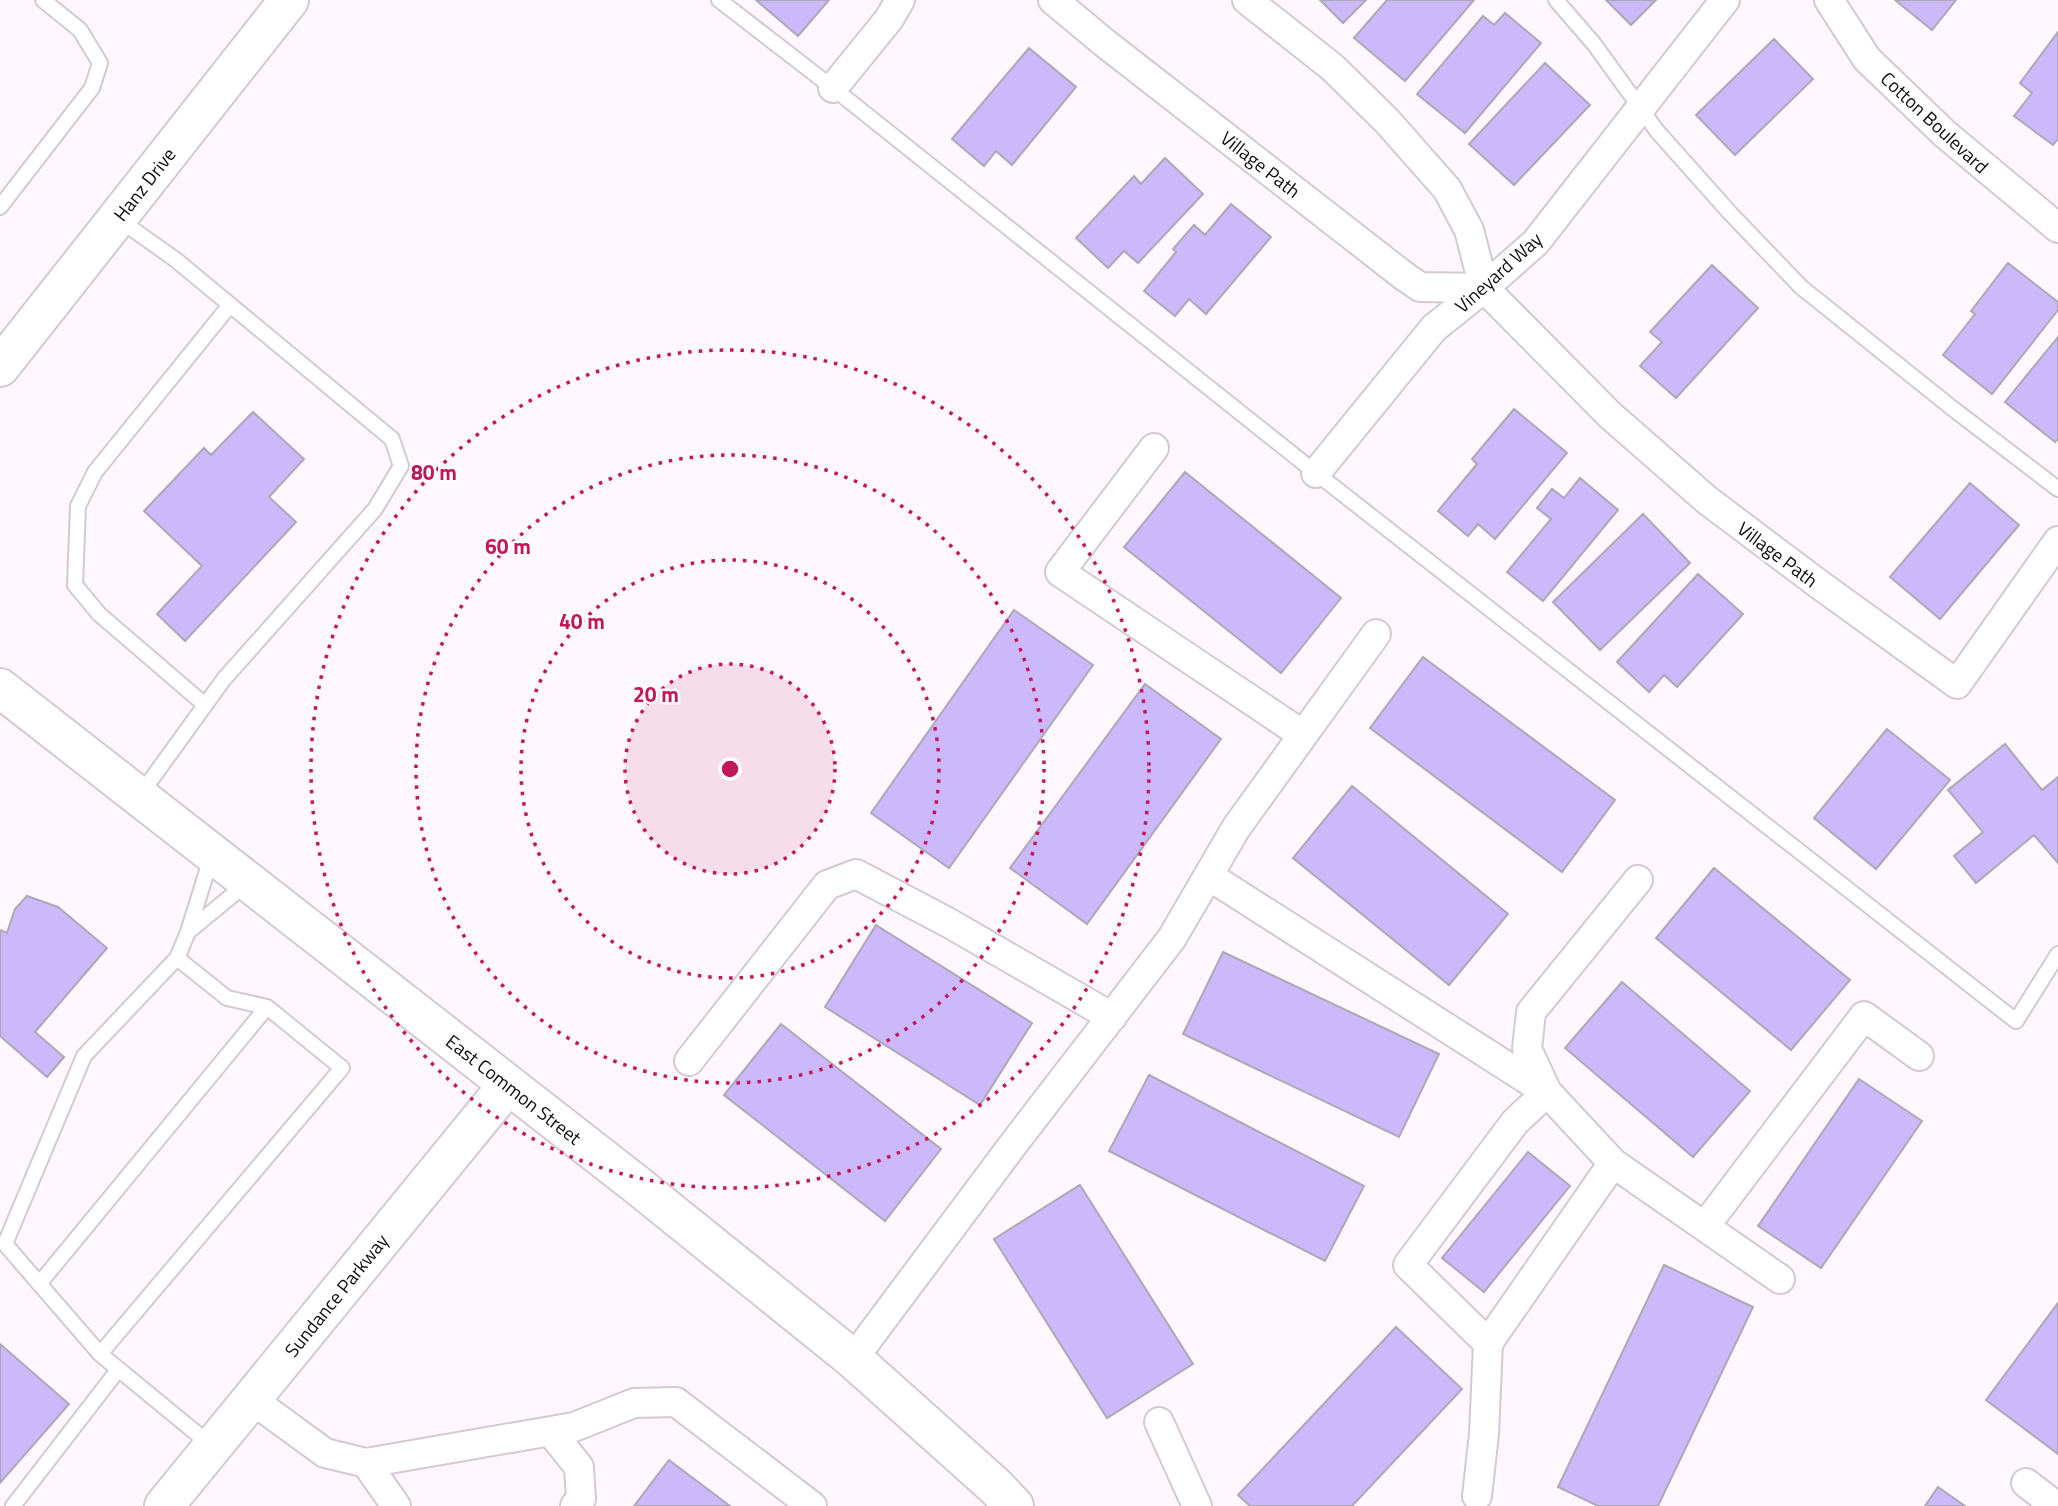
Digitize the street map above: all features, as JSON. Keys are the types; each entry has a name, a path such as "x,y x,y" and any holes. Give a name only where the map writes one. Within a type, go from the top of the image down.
{"main road":[{"name":"Hanz Drive","path":"0,367 289,0"},
{"name":"East Common Street","path":"0,688 637,1185 852,1359 1014,1506"},
{"name":"Sundance Parkway","path":"164,1506 508,1085"}],"street":[{"path":"833,88 889,19 900,0"},
{"name":"Village Path","path":"1053,0 1420,287 1484,288 1610,415 1707,500 1957,684 2058,541"},
{"path":"1247,0 1332,67 1387,121 1447,189 1469,230 1484,288"},
{"name":"Vineyard Way","path":"1316,473 1433,328 1536,242 1725,0"},
{"name":"Cotton Boulevard","path":"1829,0 1867,58 1945,134 2058,228"},
{"path":"1154,448 1060,572 1303,735"},
{"path":"852,1359 1172,938 1236,828 1376,634"},
{"path":"689,1061 827,885 856,874 949,923 1112,1017"},
{"path":"1209,876 1547,1093 1613,1163 1780,1279"},
{"path":"1547,1093 1527,1049 1531,1012 1638,880"},
{"path":"1704,1226 1864,1016 1919,1056"},
{"path":"1488,1343 1408,1265 1516,1122 1547,1093"},
{"path":"1480,1503 1488,1343 1613,1163"},
{"path":"251,1399 325,1453 366,1463 573,1427 634,1403 676,1402 812,1506"},
{"path":"1158,1422 1197,1506"},
{"path":"550,1431 579,1467 581,1499 575,1506"},
{"path":"366,1463 396,1506"},
{"path":"2026,1483 2056,1506"}],"lane":[{"path":"0,206 92,88 100,62 80,30 43,0"},
{"path":"719,0 1316,473 2016,1021 2058,954"},
{"path":"1556,0 1594,44 1657,131 1730,214 1801,287 2058,489"},
{"path":"117,218 176,260 392,439 401,466 374,509 224,679 139,796"},
{"path":"205,705 99,614 75,585 76,533 78,506 95,472 230,305"},
{"path":"212,853 188,932 177,958 84,1056 5,1244 100,1354 212,1447"},
{"path":"188,932 249,881"},
{"path":"100,1354 342,1068 267,1007 227,998 177,958"},
{"path":"39,1284 267,1007"},
{"path":"13,1506 118,1370"}],"building":[{"path":"756,0 829,0 798,36"},
{"path":"1320,0 1366,0 1343,23"},
{"path":"1387,0 1474,0 1405,81 1354,38"},
{"path":"1606,0 1656,0 1631,25"},
{"path":"1895,0 1956,0 1932,30"},
{"path":"1505,13 1541,43 1465,133 1417,94 1483,16 1494,25"},
{"path":"2058,32 2058,139 2053,145 2014,116 2032,93 2020,83"},
{"path":"1774,39 1813,79 1735,155 1696,115"},
{"path":"1029,48 1076,87 1012,165 996,151 984,166 952,139"},
{"path":"1545,63 1590,105 1514,185 1469,144"},
{"path":"1165,158 1203,194 1138,263 1124,251 1108,268 1076,238 1134,176 1141,184"},
{"path":"1231,204 1271,237 1206,314 1189,299 1175,316 1144,291 1176,252 1173,249 1194,225 1205,235"},
{"path":"2008,263 2058,302 2058,310 1992,394 1943,355 1975,314 1971,311"},
{"path":"1712,265 1758,308 1676,398 1640,366 1662,342 1650,332"},
{"path":"2058,337 2058,439 2055,442 2005,402"},
{"path":"1514,409 1567,453 1495,539 1478,524 1468,536 1438,511 1477,464 1472,459"},
{"path":"253,412 304,459 269,497 296,522 185,641 157,614 202,566 144,511 204,448 211,455"},
{"path":"1185,472 1341,598 1281,673 1124,547"},
{"path":"1580,478 1618,510 1543,601 1507,572 1551,519 1537,508 1552,489 1564,498"},
{"path":"1970,483 2019,525 1940,619 1890,577"},
{"path":"1643,514 1690,563 1600,650 1553,602"},
{"path":"1698,574 1743,614 1677,687 1664,675 1649,692 1617,662"},
{"path":"1014,610 1093,665 949,868 871,813"},
{"path":"1423,657 1615,800 1562,872 1370,728"},
{"path":"1145,684 1221,739 1087,924 1010,868"},
{"path":"1887,729 1950,780 1876,869 1814,818"},
{"path":"2005,744 2042,790 2058,777 2058,863 2034,835 1976,883 1954,856 1983,832 1948,790"},
{"path":"1352,786 1508,914 1449,985 1293,858"},
{"path":"1714,868 1850,980 1791,1050 1656,938"},
{"path":"27,896 58,907 107,948 35,1032 64,1057 47,1077 0,1036 0,930 7,933 15,909"},
{"path":"876,925 1032,1023 980,1105 825,1007"},
{"path":"1223,952 1439,1054 1399,1137 1183,1034"},
{"path":"1622,982 1750,1091 1693,1157 1565,1048"},
{"path":"781,1024 941,1149 885,1221 724,1095"},
{"path":"1149,1075 1364,1186 1325,1261 1109,1151"},
{"path":"1859,1079 1922,1121 1821,1268 1758,1226"},
{"path":"1528,1152 1570,1186 1484,1292 1442,1258"},
{"path":"1080,1185 1193,1364 1107,1418 994,1239"},
{"path":"1664,1265 1753,1307 1658,1506 1598,1506 1558,1487"},
{"path":"2058,1303 2058,1454 1986,1400"},
{"path":"1396,1327 1462,1389 1352,1506 1250,1506 1238,1495"},
{"path":"0,1344 69,1404 0,1483"},
{"path":"669,1460 730,1506 634,1506"},
{"path":"1938,1487 1965,1506 1925,1506"}]}
